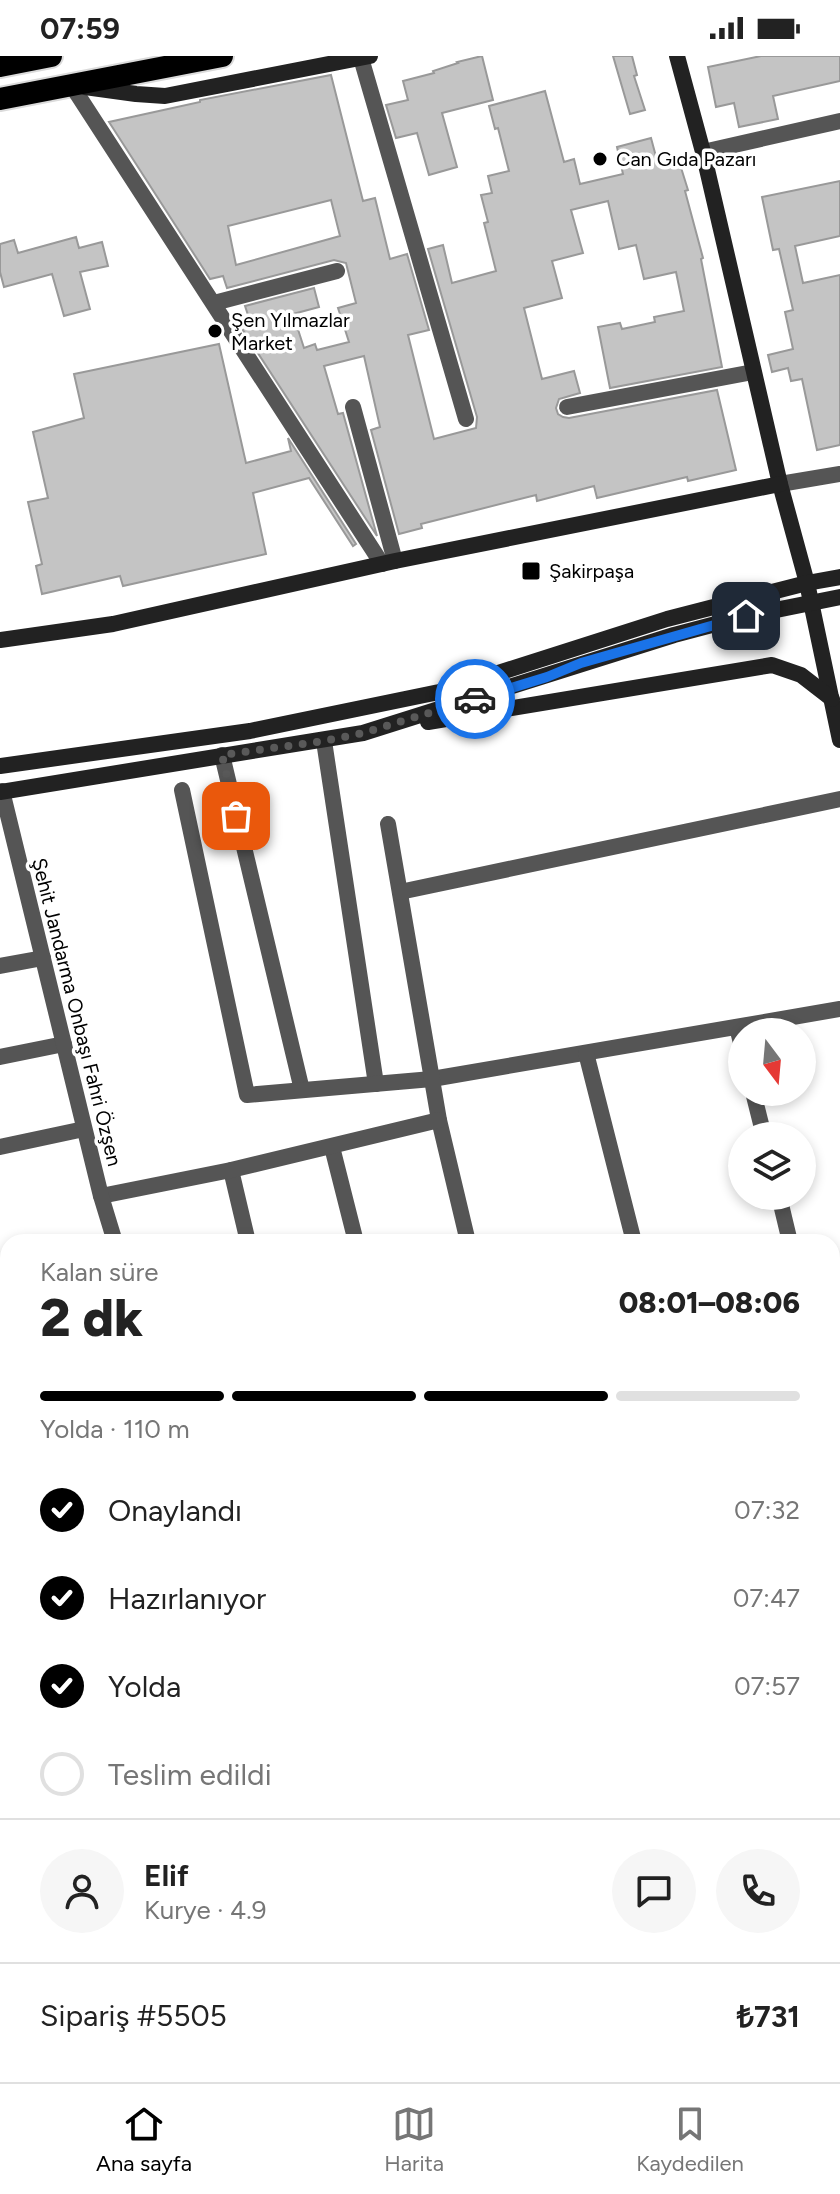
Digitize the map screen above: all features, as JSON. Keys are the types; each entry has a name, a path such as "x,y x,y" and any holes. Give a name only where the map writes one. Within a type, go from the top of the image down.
{"highway":[{"path":"0,65 51,56"},
{"path":"0,99 222,56"}],"main road":[{"path":"0,65 25,56"},
{"path":"677,56 732,272 780,484 807,583 840,740"},
{"path":"72,86 165,96 366,57"},
{"path":"0,640 113,624 389,562 780,484"},
{"path":"0,766 250,731 439,692 667,619 840,577"},
{"path":"363,733 661,639 746,616 840,597"},
{"path":"1,792 772,665 801,675 832,699"}],"street":[{"path":"366,57 466,419"},
{"path":"72,86 389,562"},
{"path":"703,152 840,121"},
{"path":"214,303 337,271"},
{"path":"567,407 753,372"},
{"path":"353,407 389,562"},
{"path":"780,484 840,474"},
{"path":"324,741 376,1084"},
{"path":"222,755 302,1090"},
{"path":"182,790 247,1095 432,1079 728,1029"},
{"name":"Şehit Jandarma Onbaşı Fahri Özşen","path":"1,792 113,1234"},
{"path":"400,892 840,799"},
{"path":"388,824 439,1120 466,1234"},
{"path":"0,966 43,958"},
{"path":"788,1018 840,1009"},
{"path":"0,1057 64,1044"},
{"path":"586,1053 632,1234"},
{"path":"101,1196 231,1170 439,1120"},
{"path":"0,1147 84,1129"},
{"path":"332,1147 354,1234"},
{"path":"231,1170 246,1234"},
{"path":"782,1210 788,1234"}],"building":[{"path":"482,56 493,100 442,113 457,167 429,175 417,133 396,138 386,105 408,100 403,81"},
{"path":"613,56 632,56 637,75 634,76 645,110 630,114"},
{"path":"761,56 840,56 840,81 773,96 778,119 739,127 734,103 716,107 708,67"},
{"path":"331,75 363,201 375,198 390,259 407,254 429,330 408,335 434,439 476,428 477,417 428,249 443,245 452,283 496,271 484,223 488,222 481,195 492,193 488,176 509,171 489,106 545,91 564,162 574,159 580,184 623,174 617,147 651,138 658,164 678,158 688,190 685,191 703,258 722,367 610,388 598,327 620,323 622,329 655,322 654,317 684,311 676,272 644,279 636,245 619,249 608,201 571,210 583,253 552,261 562,298 524,308 542,379 574,371 580,393 559,399 556,408 558,414 569,418 717,390 736,470 688,481 687,477 597,498 594,486 537,501 536,495 421,524 422,528 399,534 371,430 380,427 364,356 324,366 338,414 343,413 377,536 239,324 250,321 245,306 314,288 319,307 293,314 304,348 315,344 317,350 349,342 338,308 356,303 346,263 334,260 227,288 223,276 210,279 109,122 200,100","holes":["331,200 340,236 236,265 228,226"]},
{"path":"840,181 840,236 795,246 803,283 840,275 840,445 817,450 802,379 791,381 788,368 772,372 768,355 793,349 785,312 793,310 779,249 773,250 762,197"},
{"path":"76,237 79,248 102,242 108,266 80,272 90,309 64,316 52,274 4,287 0,272 0,244 14,240 18,253"},
{"path":"219,344 246,463 291,451 288,438 356,544 353,546 309,478 253,493 266,554 123,586 120,576 42,594 36,566 42,564 28,502 48,498 33,432 84,418 74,374"}],"way so far":[{"path":"236,816 222,755 363,733 475,699"}],"place":[{"name":"Can Gıda Pazarı","path":"600,159"},
{"name":"Şen Yılmazlar Market","path":"215,331"},
{"name":"Şakirpaşa","path":"531,571"}],"route":[{"path":"475,699 581,663 746,616"}]}
